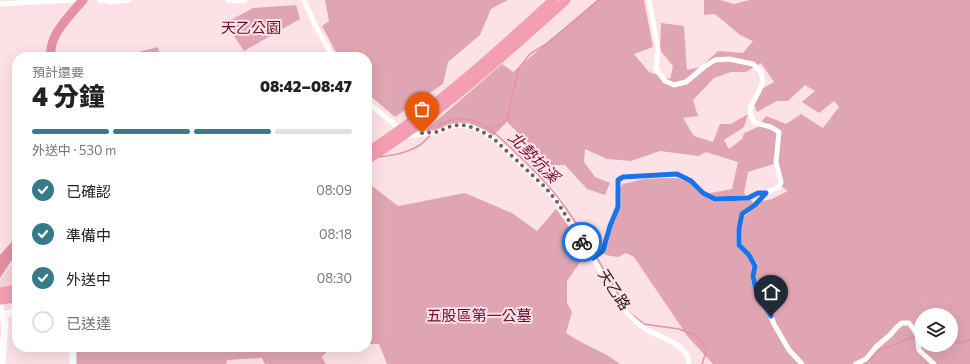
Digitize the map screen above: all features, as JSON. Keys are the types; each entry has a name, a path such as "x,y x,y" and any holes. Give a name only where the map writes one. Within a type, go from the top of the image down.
{"highway":[{"path":"372,157 420,124 554,0"},
{"path":"372,149 514,47 566,0"},
{"path":"0,292 12,290"},
{"path":"0,300 12,299"}],"main road":[{"path":"0,308 5,332 2,364"},
{"path":"2,317 12,312"},
{"path":"72,352 73,364"}],"street":[{"path":"0,4 72,0"},
{"path":"100,0 111,2 129,0"},
{"path":"228,0 245,0"},
{"path":"304,0 315,25 330,52"},
{"path":"649,0 658,49 656,69 665,81 674,85 686,82 715,60 729,59 753,64 761,72 763,81 750,108 751,116 755,123 771,126 779,132 776,162 781,182 779,187 766,193 755,205 742,214 739,229 739,245 749,255 755,266 753,276 756,290 767,307 774,324 789,350 802,364"},
{"name":"天乙路","path":"372,106 409,136 441,131 447,127 459,125 474,128 486,133 495,140 546,188 558,203 593,258 618,302 631,317 644,328 654,335 681,347 686,352 689,364"},
{"name":"天乙路","path":"593,258 603,251 610,226 618,207 618,180 623,177 677,174 691,181 703,193 715,199 748,198 758,193 766,193"},
{"path":"856,364 866,359 876,347 890,336 902,323 909,323 917,334 918,350 934,364"}],"shaded area":[{"path":"12,242 12,260 0,278 0,255"},
{"path":"12,264 12,295 0,289 0,281"}],"green space":[{"path":"325,0 508,0 491,9 480,35 448,62 443,84 395,117 372,97 372,52 336,52 322,26 329,21"},
{"path":"597,0 644,0 653,47 634,54 649,72 670,79 673,66 660,50 661,23 684,26 687,70 701,67 718,51 743,53 753,41 740,35 715,14 704,15 704,0 720,0 734,4 749,0 970,0 970,364 713,364 688,337 634,257 626,253 618,257 605,255 606,241 616,219 615,193 623,184 661,175 683,178 705,194 732,189 738,162 706,152 699,156 660,151 631,161 607,159 585,149 584,162 595,177 610,183 605,195 587,189 565,165 551,165 507,122 493,136 465,124 430,135 426,130 502,64 513,72","holes":["761,63 774,82 756,92 752,99 757,112 777,101 788,101 805,85 815,91 802,102 819,113 834,101 839,107 823,128 801,114 786,124 766,116 758,127 744,133 742,139 729,149 724,140 744,127 748,114 731,124 720,124 713,142 694,136 683,118 698,116 693,100 714,78 731,72 746,72","774,164 780,185 788,191 772,199 754,203 744,193 748,172"]},
{"name":"天乙公園","path":"296,5 300,19 244,51 225,23 253,8"},
{"path":"158,47 159,52 138,52"},
{"name":"五股區第一公墓","path":"372,186 398,206 465,193 512,213 537,231 556,209 580,242 583,258 567,281 567,303 572,312 566,333 614,359 620,364 387,364 379,344 372,344"},
{"path":"76,352 326,352 322,357 326,364 265,364 262,358 227,360 226,364 76,364"}],"waterway":[{"path":"51,52 56,34 66,19 83,0"},
{"path":"492,129 507,119 519,68 530,54 546,44 599,0"},
{"name":"北勢坑溪","path":"433,131 439,125 451,120 461,119 470,120 487,127 531,167 550,188 571,215 596,255"},
{"name":"北勢坑溪","path":"378,157 408,151 426,140 431,134"},
{"name":"北勢坑溪","path":"597,258 628,311 644,324 679,329 695,335 707,349 702,364"},
{"path":"865,364 880,350 914,338"},
{"path":"958,343 970,340"}],"way so far":[{"path":"422,133 441,131 447,127 459,125 466,125 486,133 546,188 558,203 582,242"}],"route":[{"path":"582,242 593,258 603,251 610,226 618,207 618,180 623,177 677,174 691,181 703,193 715,199 748,198 758,193 766,193 755,205 742,214 739,229 739,245 749,255 755,266 753,276 756,290 771,316"}]}
